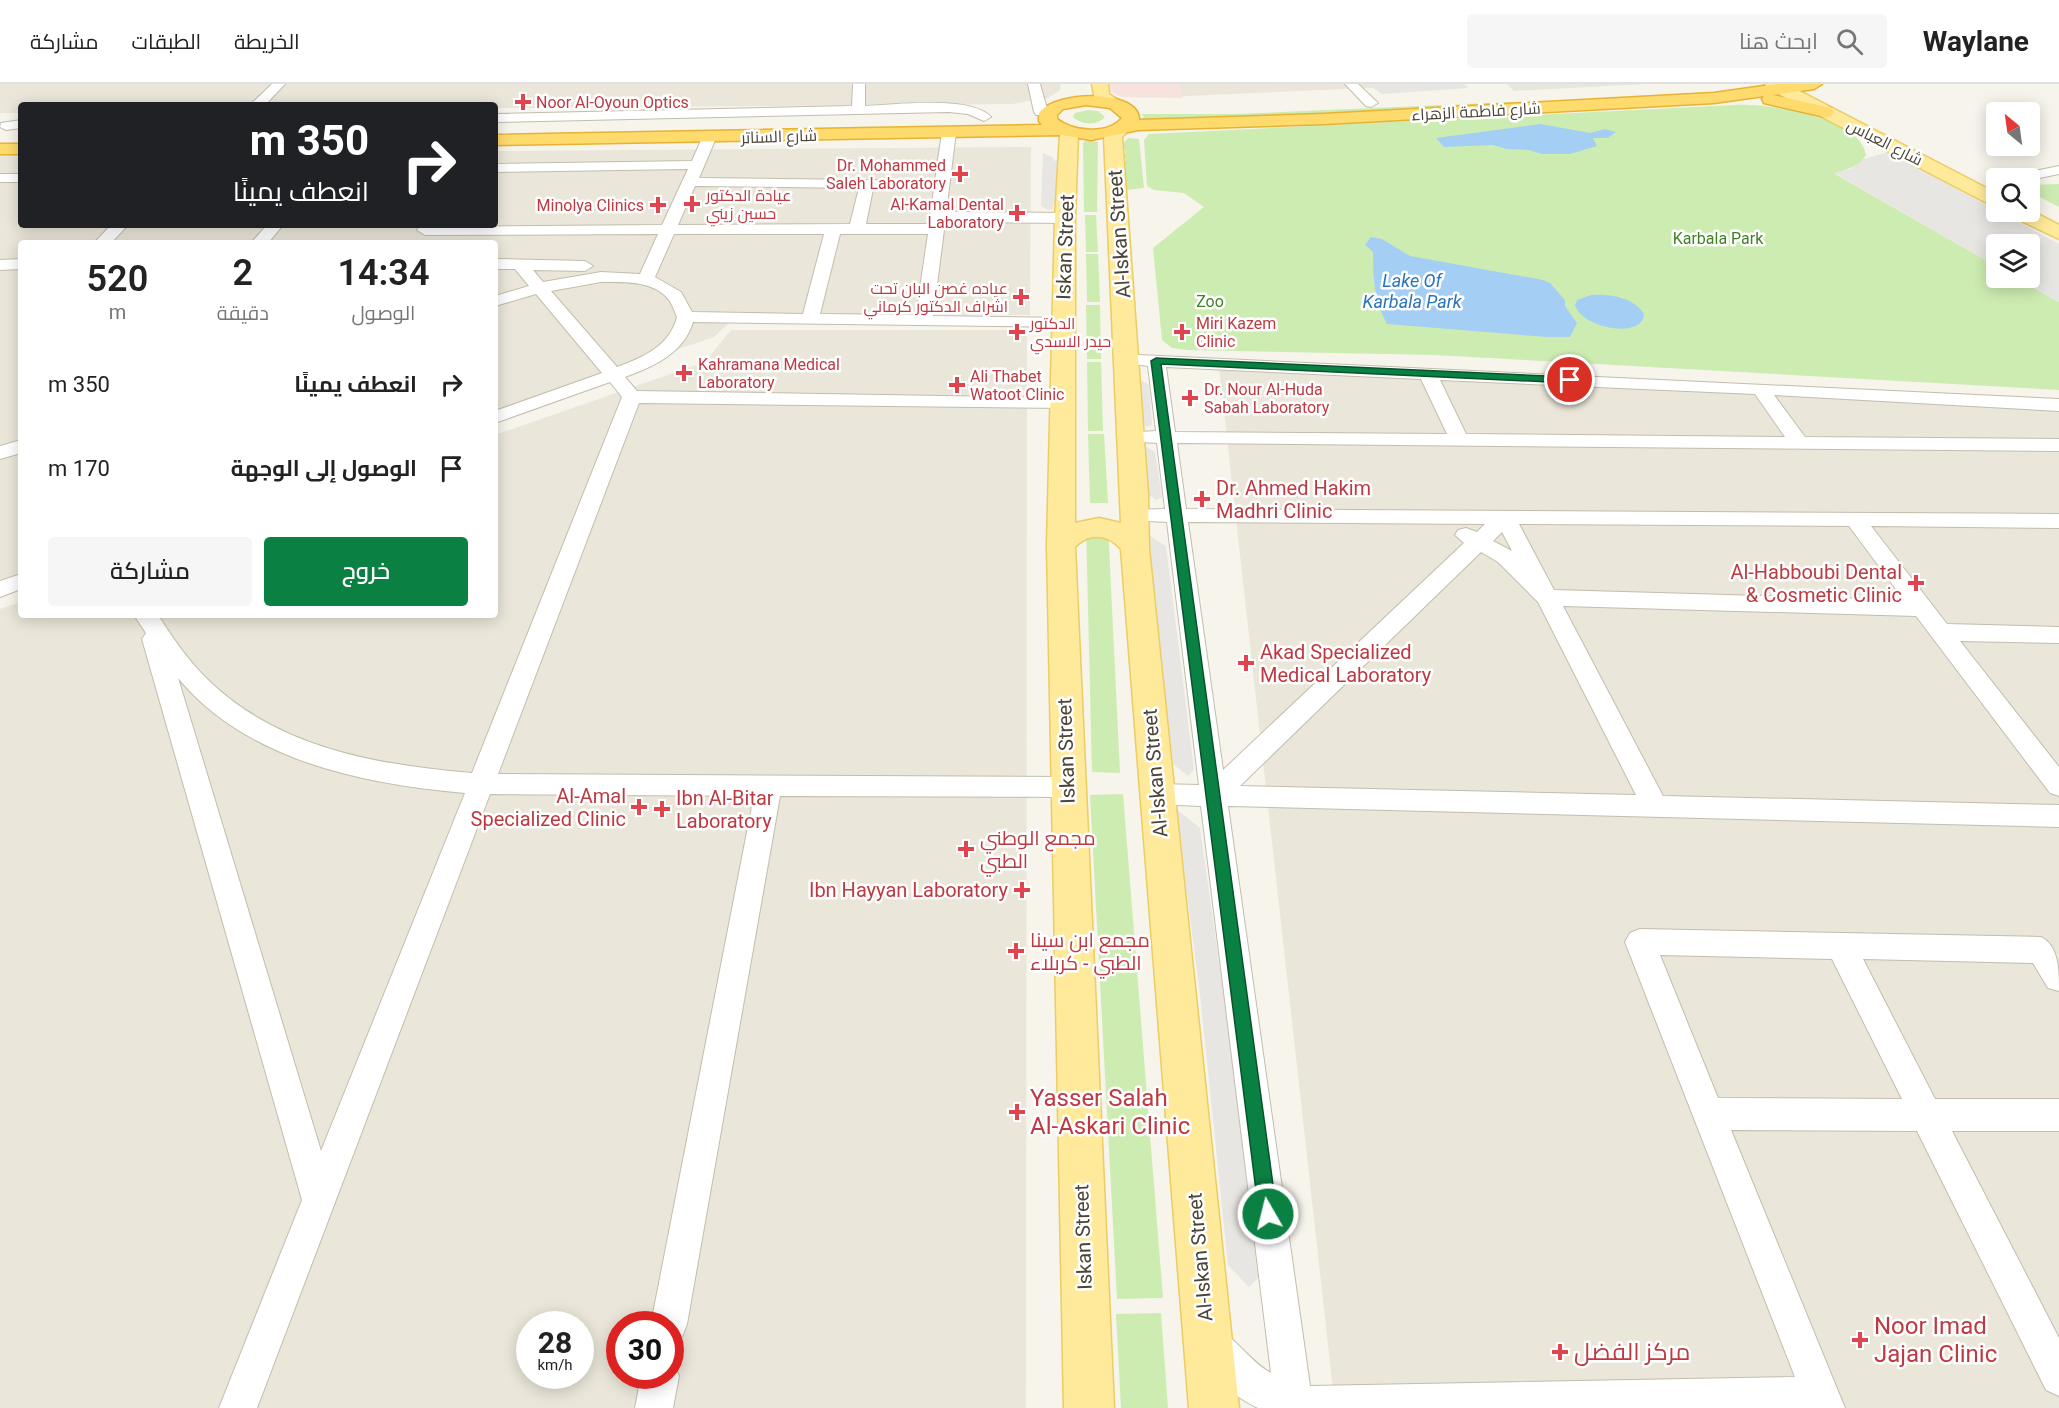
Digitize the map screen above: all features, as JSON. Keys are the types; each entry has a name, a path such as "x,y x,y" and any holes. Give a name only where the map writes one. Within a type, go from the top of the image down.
{"highway":[{"name":"شارع فاطمة الزهراء","path":"1059,123 1090,134 1539,101 1725,84"},
{"name":"شارع فاطمة الزهراء","path":"1539,101 1714,98 1794,86"},
{"path":"1714,98 1742,97 1836,106"},
{"name":"شارع فاطمة الزهراء","path":"1059,123 1086,100 1144,109 1188,110 1371,103 1511,103"},
{"path":"1115,104 1124,108 1131,118 1124,130"},
{"name":"شارع السناتر","path":"498,140 709,138 834,128 879,127 984,117 1059,123 1064,142 1041,132 1022,130 949,132 879,127"},
{"name":"شارع السناتر","path":"498,128 755,118 834,128"},
{"path":"0,149 18,149"}],"main road":[{"path":"1059,123 1077,95 1078,84"},
{"path":"1100,84 1101,96 1115,104"},
{"name":"شارع العباس","path":"1794,86 1986,183"},
{"name":"Iskan Street","path":"1059,123 1065,218 1060,545 1089,1408"},
{"name":"Al-Iskan Street","path":"1124,130 1127,360 1136,505 1135,549 1214,1408"},
{"path":"2040,207 2059,217"},
{"path":"2038,222 2059,233"},
{"path":"1062,493 1065,499 1078,508 1098,513 1118,510 1132,501 1136,505"},
{"path":"1060,545 1073,533 1093,527 1105,528 1125,535 1135,549"}],"street":[{"path":"260,102 279,84"},
{"path":"858,110 860,84"},
{"path":"1034,84 1059,123"},
{"path":"1351,84 1371,103"},
{"path":"498,118 755,118 858,110 960,108 978,112 984,117"},
{"path":"924,320 949,132"},
{"path":"648,274 709,138"},
{"path":"498,168 697,165"},
{"path":"2040,174 2059,170"},
{"path":"0,178 18,178"},
{"path":"689,182 942,185"},
{"path":"857,229 867,184"},
{"path":"423,232 857,229 1065,218"},
{"path":"105,240 117,228"},
{"path":"262,240 272,228"},
{"path":"810,319 833,229"},
{"path":"0,265 18,264"},
{"path":"498,264 648,274 675,296 682,304 686,317 680,333 669,346 643,364 498,416"},
{"path":"520,265 632,397 1062,404"},
{"path":"498,300 539,287 591,277 648,274"},
{"path":"686,317 1063,323"},
{"path":"1127,360 2059,405"},
{"path":"1156,361 1294,1405"},
{"path":"1428,373 1459,440"},
{"path":"1760,389 1799,442"},
{"path":"238,1408 632,397"},
{"path":"1132,437 2059,445"},
{"path":"0,453 18,447"},
{"path":"1136,505 1176,514 2059,521"},
{"path":"1407,516 1447,526 1480,541 1516,566 1547,598 1923,608"},
{"path":"1212,796 1505,517"},
{"path":"1505,517 1655,806"},
{"path":"1855,520 2059,786"},
{"path":"0,589 18,582"},
{"path":"148,618 319,1200"},
{"path":"149,618 185,672 204,691 256,728 311,753 368,770 419,779 481,784 1067,787"},
{"path":"1941,632 2059,635"},
{"path":"671,1311 769,786"},
{"path":"1156,794 2059,816"},
{"path":"1208,1336 1236,1374 1294,1405 1824,1402 1640,942 2041,950 2059,978"},
{"path":"1841,946 2059,1377"},
{"path":"1707,1114 2059,1115"},
{"path":"654,1408 658,1389"}],"shaded area":[{"path":"0,84 1061,84 1060,90 1048,98 1012,104 498,108 498,102 18,102 18,113 0,113"},
{"path":"1110,84 1179,84 1183,98 1121,97 1110,91"},
{"path":"1128,84 1459,84 1163,97"},
{"path":"1368,84 1463,84 1469,88 1382,94"},
{"path":"1507,84 1645,84 1514,91"},
{"path":"1031,147 1030,315 737,316 714,337 498,411 498,240 18,240 18,576 0,583 0,155 18,155 18,228 498,228 498,151"},
{"path":"1888,152 1986,205 1986,222 2018,222 2059,244 2059,302 2034,288 2040,288 2040,234 1986,234 1986,260 1834,173 1851,169 1864,159"},
{"path":"1043,153 1054,158 1054,161 1059,159 1056,202 1054,202 1053,209 1049,210 1041,206"},
{"path":"731,330 1027,330 1026,1408 0,1408 0,609 18,603 18,618 498,618 498,434 705,362"},
{"path":"1219,366 2059,403 2059,1408 1335,1408"},
{"path":"1134,376 1149,385 1152,425 1147,427 1136,421"},
{"path":"1138,442 1155,452 1162,497 1157,500 1144,493"},
{"path":"1147,534 1166,546 1194,770 1188,776 1173,764"},
{"path":"1176,809 1200,828 1229,1033 1258,1278 1249,1287 1228,1265 1200,994"}],"green space":[{"path":"1511,102 1513,104 1251,117 1142,119 1144,116 1141,114 1236,114"},
{"name":"Karbala Park","path":"1735,105 1767,106 1810,115 1848,130 1860,142 1866,155 1860,164 1835,174 1986,260 1986,288 2034,288 2059,302 2059,390 1435,355 1172,348 1162,340 1153,248 1204,207 1184,193 1154,190 1147,186 1144,140 1149,134"},
{"path":"1088,110 1098,111 1105,117 1098,122 1089,123 1081,122 1073,117 1075,113"},
{"path":"1128,138 1139,139 1144,188 1127,190 1122,187 1127,183 1121,180 1126,177 1121,168 1127,167 1123,164 1123,161 1126,161 1125,157 1121,157 1126,152 1122,145"},
{"path":"1086,140 1098,142 1097,212 1084,212 1083,143"},
{"path":"2059,184 2059,207 2040,197 2040,185"},
{"path":"1085,215 1096,215 1098,252 1086,252"},
{"path":"1086,254 1098,254 1100,302 1087,302"},
{"path":"1086,305 1100,305 1101,359 1087,359"},
{"path":"1087,362 1101,362 1103,431 1088,431"},
{"path":"1088,434 1104,434 1108,503 1090,503"},
{"path":"1086,525 1108,525 1120,773 1092,772"},
{"path":"1123,794 1163,1298 1117,1299 1090,795"},
{"path":"1161,1313 1168,1408 1121,1408 1116,1314"}],"water":[{"path":"1541,124 1590,133 1605,129 1616,132 1608,138 1593,138 1597,146 1570,154 1542,154 1493,145 1444,147 1436,138"},
{"name":"Lake Of Karbala Park","path":"1371,237 1382,239 1410,256 1543,280 1550,283 1565,300 1565,306 1577,323 1570,337 1387,324 1377,298 1373,252 1365,245"},
{"path":"1591,295 1606,295 1627,300 1644,314 1641,322 1634,327 1623,329 1599,325 1588,320 1575,305 1577,300"}],"place":[{"name":"Noor Al-Oyoun Optics","path":"523,102"},
{"name":"Dr. Mohammed Saleh Laboratory","path":"960,174"},
{"name":"عيادة الدكتور حسين زيني","path":"692,204"},
{"name":"Minolya Clinics","path":"658,205"},
{"name":"Al-Kamal Dental Laboratory","path":"1017,213"},
{"name":"عياده غصن البان تحت اشراف الدكتور كرماني","path":"1021,297"},
{"name":"الدكتور حيدر الاسدي","path":"1017,332"},
{"name":"Miri Kazem Clinic","path":"1182,332"},
{"name":"Kahramana Medical Laboratory","path":"684,373"},
{"name":"Ali Thabet Watoot Clinic","path":"957,385"},
{"name":"Dr. Nour Al-Huda Sabah Laboratory","path":"1190,398"},
{"name":"Dr. Ahmed Hakim Madhri Clinic","path":"1202,499"},
{"name":"Al-Habboubi Dental & Cosmetic Clinic","path":"1916,583"},
{"name":"Akad Specialized Medical Laboratory","path":"1246,663"},
{"name":"Al-Amal Specialized Clinic","path":"639,807"},
{"name":"Ibn Al-Bitar Laboratory","path":"662,809"},
{"name":"مجمع الوطني الطبي","path":"966,849"},
{"name":"Ibn Hayyan Laboratory","path":"1022,890"},
{"name":"مجمع ابن سينا الطبي - كربلاء","path":"1016,951"},
{"name":"Yasser Salah Al-Askari Clinic","path":"1017,1112"},
{"name":"Noor Imad Jajan Clinic","path":"1860,1340"},
{"name":"مركز الفضل","path":"1560,1352"}],"route":[{"path":"1268,1214 1156,361 1570,380"}],"park label":[{"name":"Zoo","path":"1210,301"}]}
